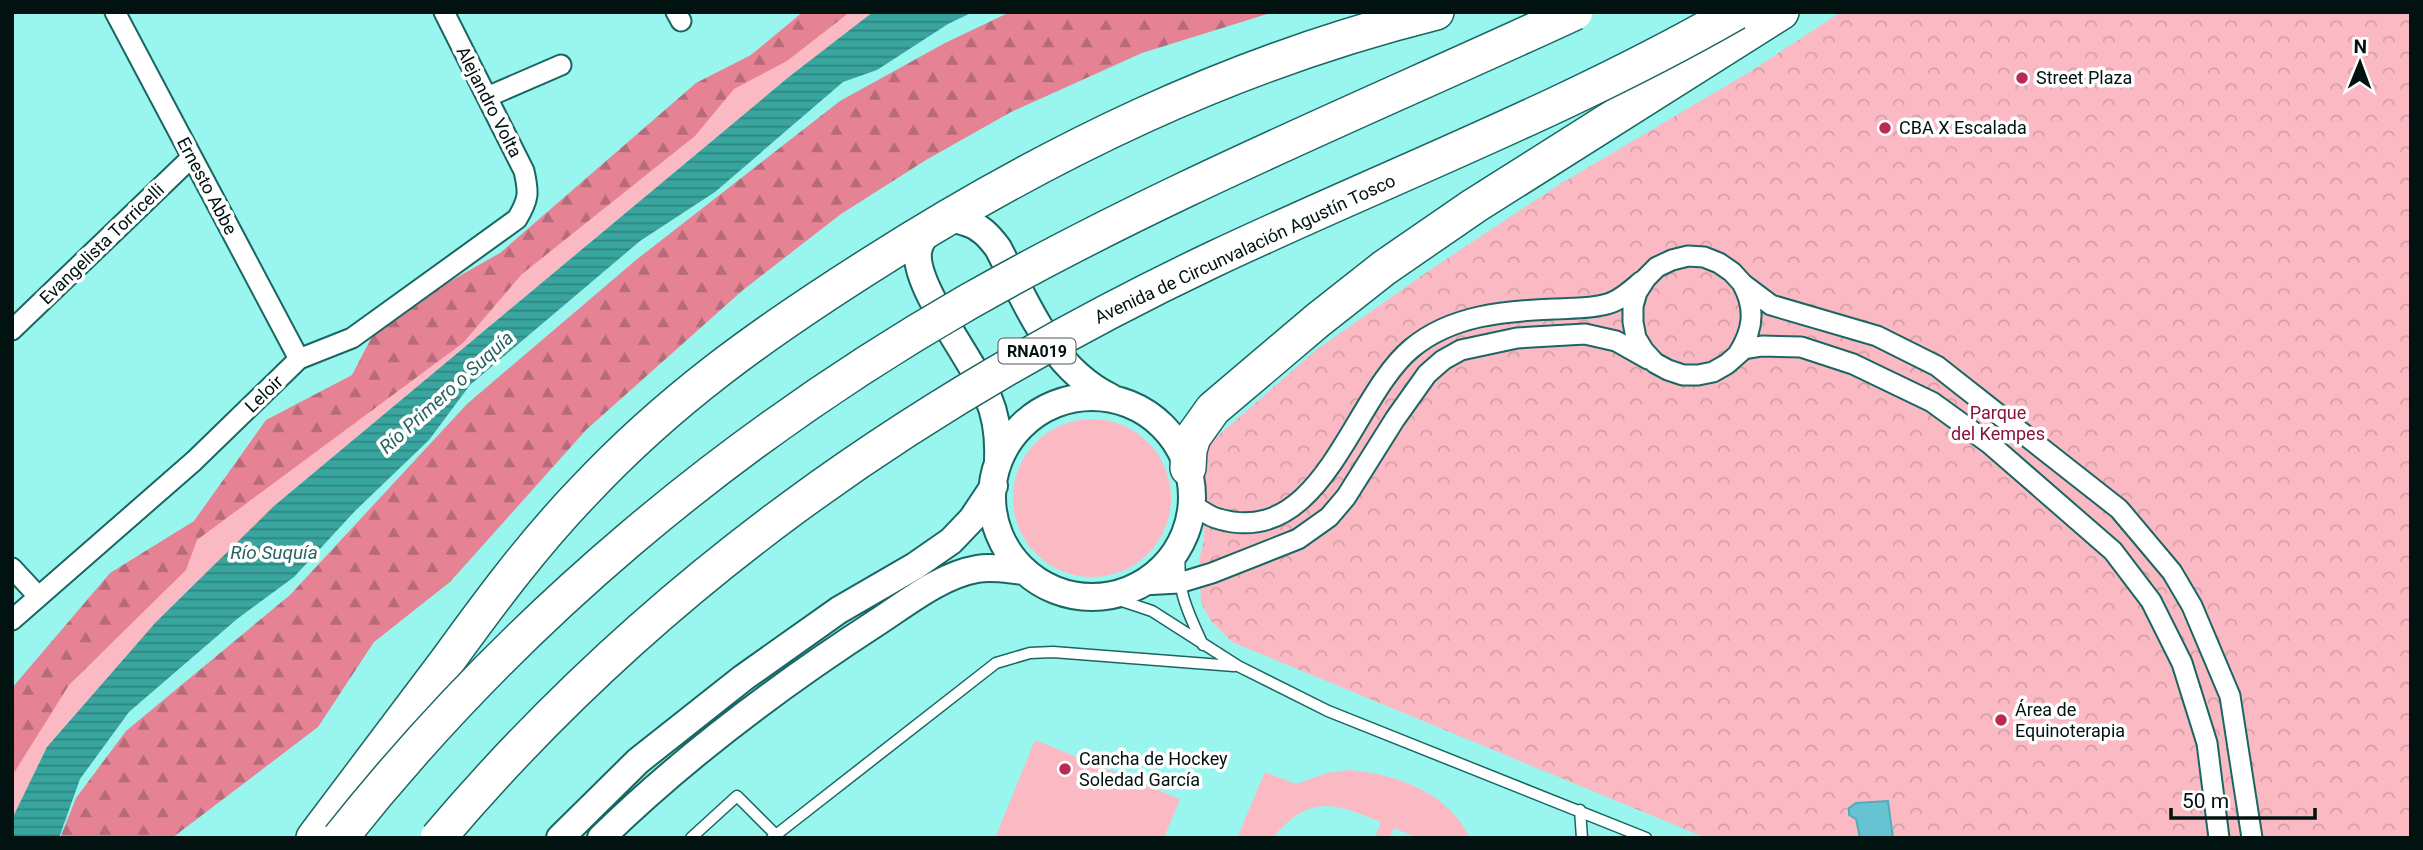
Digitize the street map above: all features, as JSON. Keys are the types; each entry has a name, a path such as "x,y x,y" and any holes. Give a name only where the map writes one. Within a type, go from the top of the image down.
{"highway":[{"path":"314,838 498,593 581,494 667,410 734,356 936,223 1146,113 1211,84 1333,40 1436,12"},
{"path":"340,838 462,696 586,577 693,487 800,408 924,328 1087,238 1251,159 1574,12"},
{"name":"Avenida de Circunvalación Agustín Tosco","path":"439,838 518,749 610,658 716,567 836,475 945,405 1026,356 1147,292 1627,72 1736,12"},
{"path":"1188,468 1193,437 1213,409 1384,268 1474,206 1781,12"},
{"path":"448,838 468,803"}],"street":[{"name":"Ernesto Abbe","path":"115,12 299,359"},
{"name":"Alejandro Volta","path":"444,12 524,171 529,193"},
{"path":"487,97 561,65"},
{"name":"Evangelista Torricelli","path":"12,330 192,158"},
{"name":"Leloir","path":"12,620 194,461 299,359 352,338 517,219 529,193"},
{"path":"947,220 968,222 990,237 1039,327 1062,360 1091,388 1115,399 1131,405 1162,425 1181,450 1192,487 1186,531 1171,560 1142,585 1110,597 1067,594 1025,572 1011,556 999,531 994,513 998,428 987,394 921,277 918,252 922,241 936,223 947,220"},
{"path":"1191,504 1218,519 1243,523 1268,519 1292,507 1317,486 1388,374 1404,355 1430,336 1466,321 1502,312 1609,304 1657,267 1688,256 1704,257 1719,262 1743,284 1776,307 1877,336 1937,366 2119,509 2172,572 2192,606 2230,696 2252,838"},
{"path":"1646,278 1637,292 1633,306 1633,322 1636,338 1655,363"},
{"path":"1142,585 1179,583 1212,573 1298,539 1329,517 1346,497 1427,374 1443,360 1461,350 1517,338 1585,334 1616,341 1675,373 1698,375 1713,372 1727,365 1745,343 1752,319 1748,295 1743,284"},
{"path":"1738,354 1754,346 1788,345 1853,364 1932,402 1990,444 2113,551 2151,601 2182,663 2207,743 2219,838"},
{"path":"560,838 638,761 743,678 839,610 915,566 951,541 972,519 996,478 1011,438 1022,424 1046,407 1076,397 1115,399"},
{"path":"12,568 38,596"},
{"path":"601,838 650,790 760,703 850,639 917,596 977,569 1025,572"}],"lane":[{"path":"1180,544 1179,583 1183,601 1203,645"},
{"path":"1110,597 1152,611 1238,666 1328,711 1646,838"},
{"path":"691,838 737,796 773,836 996,663 1030,653 1053,652 1238,666"},
{"path":"1580,810 1582,838"}],"green space":[{"path":"802,12 873,12 790,76 274,506 47,747 12,819 12,695 397,354"},
{"path":"803,12 850,12 787,61 734,89 695,136 522,274 463,343 197,540 186,570 69,685 12,776 12,688 110,573 194,521 266,420 352,375 380,321 500,253 696,83 751,55"},
{"path":"1010,12 1274,12 1142,53 1011,112 926,160 841,214 743,290 586,430 450,582 374,642 318,727 172,838 60,838 76,798 126,731 290,595 467,404 636,260 840,101 945,43"},
{"name":"Parque del Kempes","path":"1841,12 2411,12 2411,838 1706,838 1232,642 1211,621 1201,602 1199,561 1204,540 1206,446 1316,350 1430,270 1560,184 1751,71"},
{"path":"1092,419 1122,425 1148,442 1165,468 1171,498 1165,528 1148,554 1122,571 1092,577 1062,571 1036,554 1019,528 1013,498 1019,468 1036,442 1062,425"},
{"name":"Cancha de Hockey Soledad García","path":"1035,740 1180,799 1164,838 995,838"},
{"path":"1349,770 1385,776 1419,788 1448,809 1470,838 1418,838 1394,828 1389,838 1375,838 1381,822 1349,810 1323,806 1298,814 1272,838 1237,838 1265,772 1296,784 1327,773"}],"water":[{"name":"Río Suquía","path":"873,12 973,12 948,24 877,70 843,82 715,192 640,241 470,385 429,440 355,511 294,577 237,619 129,712 80,779 59,838 12,838 12,819 47,747 156,622 274,506 790,76"}],"building":[{"path":"1888,801 1893,838 1860,838 1856,819 1849,815 1849,808 1856,803"}],"place":[{"name":"Street Plaza","path":"2022,78"},
{"name":"CBA X Escalada","path":"1885,128"},
{"name":"Área de Equinoterapia","path":"2001,720"},
{"name":"Cancha de Hockey Soledad García","path":"1065,769"}],"water label":[{"name":"Río Primero o Suquía","path":"446,392"}]}
